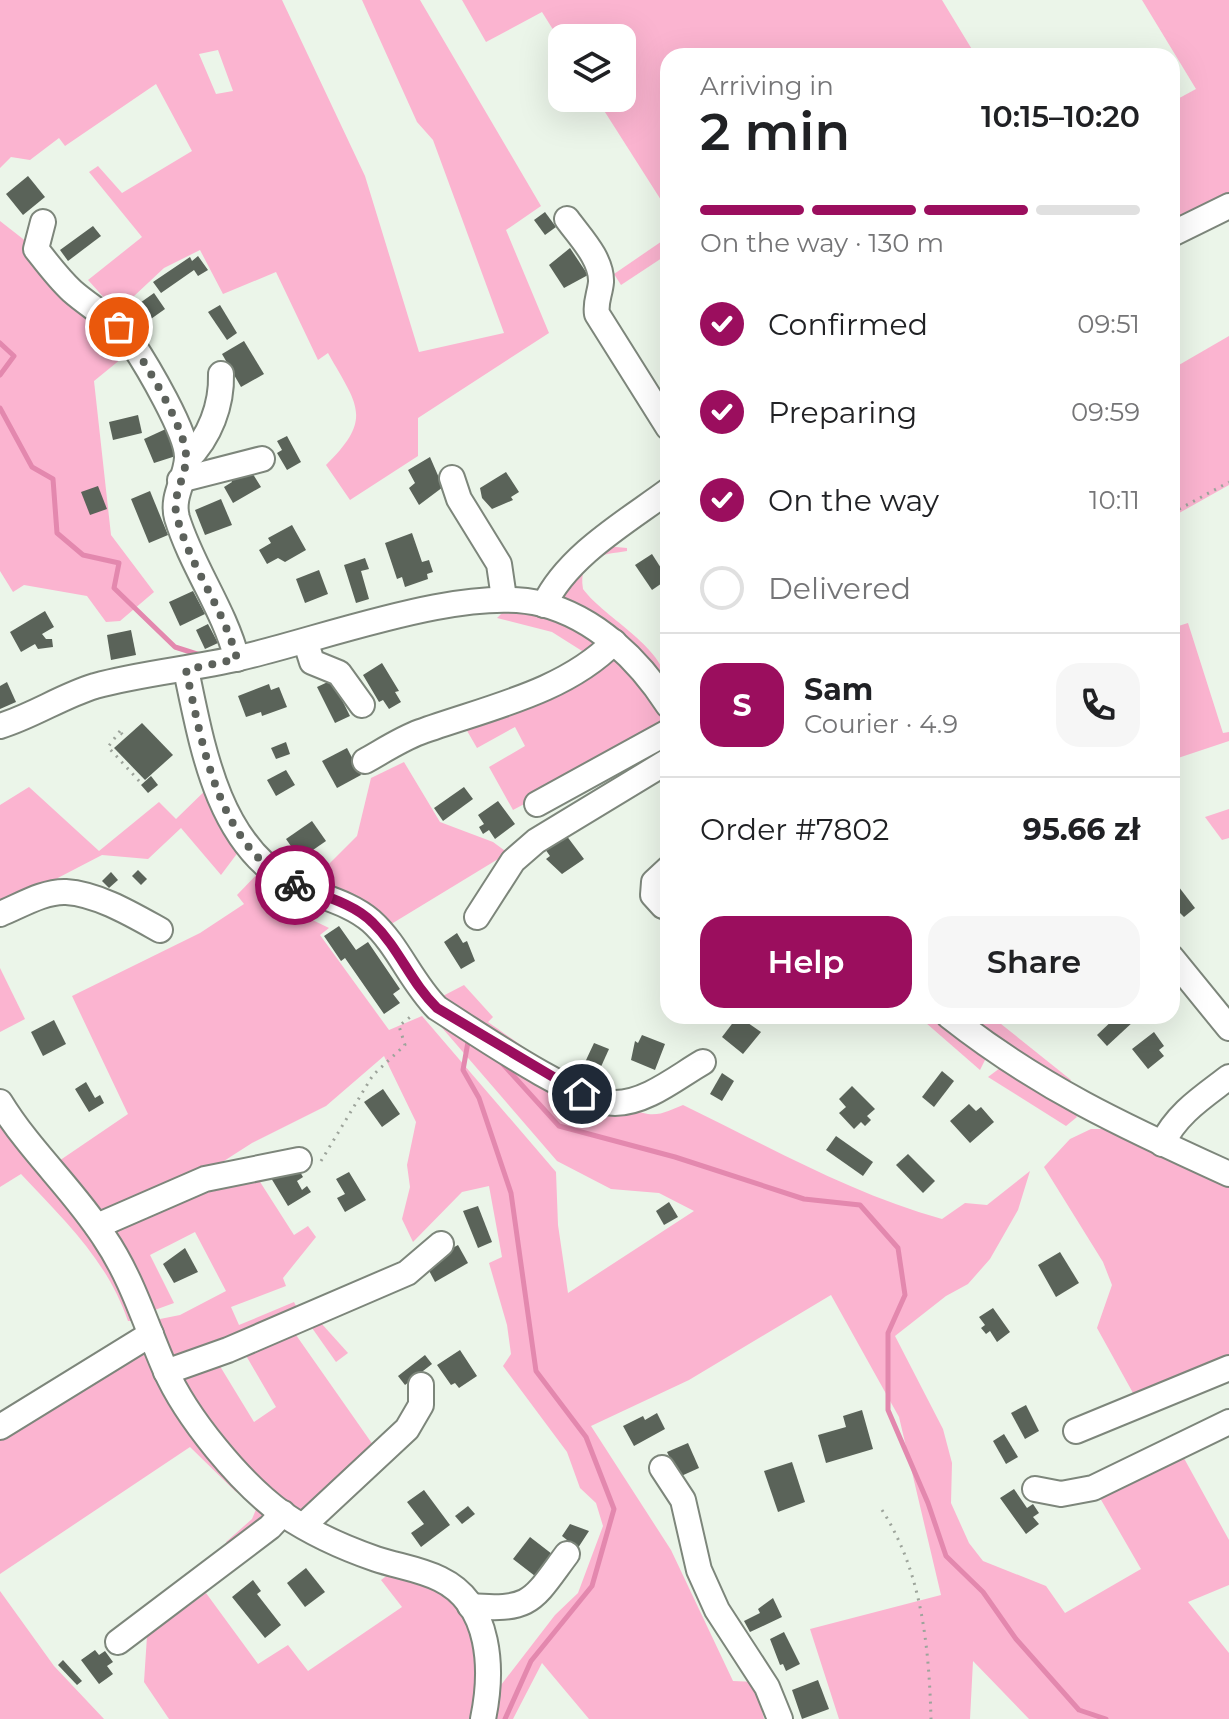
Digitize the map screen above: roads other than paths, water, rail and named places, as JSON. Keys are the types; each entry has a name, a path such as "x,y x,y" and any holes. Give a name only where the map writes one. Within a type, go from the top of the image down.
{"street":[{"path":"1180,230 1229,206"},
{"path":"567,219 597,262 601,281 595,303 597,314 660,414"},
{"path":"43,222 36,249 71,290 131,341 162,394 185,446 176,513 188,549 232,640 237,659"},
{"path":"183,470 222,402 221,374"},
{"path":"183,470 262,459"},
{"path":"452,478 459,499 499,564 504,598"},
{"path":"544,605 551,589 572,567 660,497"},
{"path":"0,726 95,686 237,659 460,603 504,598 544,605 614,642 637,664 660,694"},
{"path":"365,761 415,734 498,707 560,679 594,662 614,642"},
{"path":"306,643 312,662 339,673 362,705"},
{"path":"186,670 196,715 225,807 241,840 263,864 284,879 348,907 372,922 421,1000 582,1094 614,1103 640,1098 703,1062"},
{"path":"537,804 660,736"},
{"path":"477,917 513,861 536,841 660,766"},
{"path":"660,876 654,882 653,895 660,903"},
{"path":"0,914 45,895 66,892 92,898 160,930"},
{"path":"1180,968 1229,1028"},
{"path":"960,1024 1038,1081 1229,1174"},
{"path":"1162,1144 1171,1125 1184,1111 1229,1077"},
{"path":"0,1102 97,1226 127,1272 166,1372 194,1419 241,1475 283,1513 364,1555 441,1579 470,1606 481,1628 488,1660 483,1719"},
{"path":"97,1226 205,1179 299,1160"},
{"path":"166,1372 228,1350 407,1273 441,1244"},
{"path":"0,1427 151,1334"},
{"path":"1076,1431 1229,1368"},
{"path":"304,1525 407,1429 421,1405 421,1385"},
{"path":"1035,1489 1061,1494 1093,1488 1229,1422"},
{"path":"662,1468 683,1500 699,1570 717,1610 767,1687 780,1719"},
{"path":"118,1642 270,1527 283,1513"},
{"path":"470,1606 513,1608 530,1601 567,1554"}],"waterway":[{"path":"0,343 14,356 0,375"},
{"path":"0,408 32,467 53,479 57,533 83,555 119,563 114,588 175,647 200,655"},
{"path":"468,1042 463,1070 479,1098 511,1193 536,1371 586,1437 614,1509 592,1586 531,1661 505,1719"},
{"path":"501,1062 559,1126 675,1157 804,1199 860,1205 898,1248 905,1295 888,1333 888,1410 928,1503 946,1556 983,1592 1016,1639 1079,1710 1106,1719"}]}
